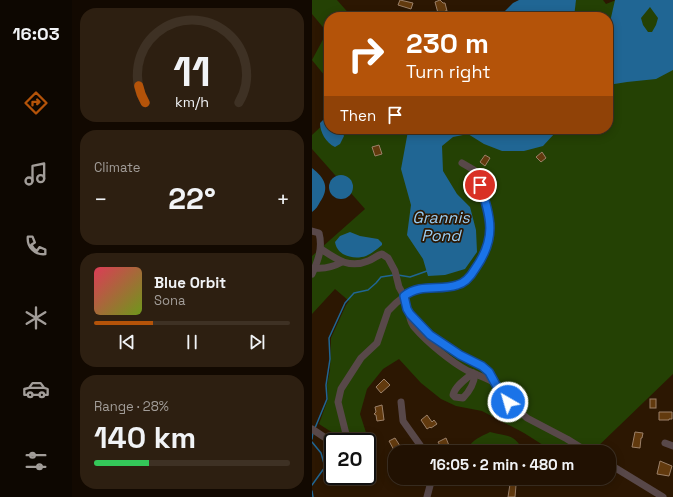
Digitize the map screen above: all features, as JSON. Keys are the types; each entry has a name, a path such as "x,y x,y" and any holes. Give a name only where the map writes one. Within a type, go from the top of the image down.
{"street":[{"path":"346,433 338,402 341,389 361,358 377,343 388,311 410,292 428,287 443,288 458,285 470,277 481,262 490,239 488,210 478,176 474,170 462,163"},
{"path":"312,231 319,233 321,249 313,271"},
{"path":"321,249 342,262 351,264 368,261 378,254 382,254 388,258 396,275 399,288 404,296 411,323 414,328 458,365 474,374 485,377 494,382"},
{"path":"313,271 330,268 342,262"},
{"path":"409,312 430,335 460,355 482,366 489,372 501,394 527,418 577,445"},
{"path":"400,402 403,421 420,445"},
{"path":"312,429 324,437"},
{"path":"665,443 673,446"},
{"path":"616,468 663,497"},
{"path":"427,497 430,485"}],"green space":[{"path":"312,0 337,0 348,12 324,12 324,28 312,14"},
{"path":"524,0 603,0 606,4 616,0 673,0 673,374 599,445 543,445 524,433 482,411 456,406 441,399 421,383 399,359 383,369 367,389 360,414 366,433 333,433 319,424 328,399 327,385 330,370 331,338 349,301 335,289 312,314 312,256 365,209 312,149 312,135 324,124 324,134 613,134 613,12 508,12"},
{"path":"324,38 324,75 312,60"},
{"path":"490,432 510,437 519,445 470,445 477,439"}],"water":[{"path":"519,0 576,0 575,12 504,12 513,3"},
{"path":"615,0 673,0 673,70 656,79 613,84 612,12","holes":["650,7 658,18 652,32 648,32 643,25 641,18"]},
{"path":"324,119 324,134 343,134 344,136 340,144 335,147 326,140 321,130 320,123"},
{"name":"Grannis Pond","path":"407,134 468,134 453,137 442,146 443,171 457,194 470,207 476,230 477,252 465,269 445,275 428,276 423,259 407,235 411,205 401,169"},
{"name":"Grannis Pond","path":"468,134 554,134 543,146 524,151 502,151 484,144"},
{"path":"312,168 323,179 325,184 325,192 317,207 312,212"},
{"path":"341,175 350,178 353,187 350,196 341,199 332,196 329,187 332,178"},
{"path":"350,232 360,236 378,239 382,245 366,256 347,256 339,251 335,242 340,236"}],"building":[{"path":"400,0 413,3 411,9 398,5"},
{"path":"440,0 445,3 447,11 438,12 435,2"},
{"path":"379,145 382,154 375,156 372,147"},
{"path":"542,152 546,158 541,162 536,157"},
{"path":"485,155 490,158 485,166 480,162"},
{"path":"384,379 390,385 381,393 376,387"},
{"path":"650,399 656,399 656,408 650,408"},
{"path":"382,405 384,420 377,421 376,415 374,414 376,412 375,407"},
{"path":"659,412 672,412 672,419 659,420"},
{"path":"427,415 432,422 434,420 437,424 427,429 421,420"},
{"path":"635,432 643,433 640,448 632,447"},
{"path":"395,438 399,445 391,445 389,441"},
{"path":"446,438 449,445 440,445 438,442"},
{"path":"660,461 672,466 669,476 657,474"},
{"path":"510,485 516,485 515,497 508,497"}],"waterway":[{"path":"398,275 410,277 427,271"},
{"path":"315,428 327,399 326,385 330,359 329,338 345,303 354,293 368,290 381,277 394,275"},
{"path":"312,439 313,432"},
{"path":"312,442 321,453 325,467 312,485"},
{"path":"312,491 313,497"}],"route":[{"path":"480,185 488,210 490,224 490,239 481,262 470,277 458,285 443,288 428,287 410,292 404,296 407,309 410,314 430,335 460,355 482,366 489,372 495,385 508,402"}]}
